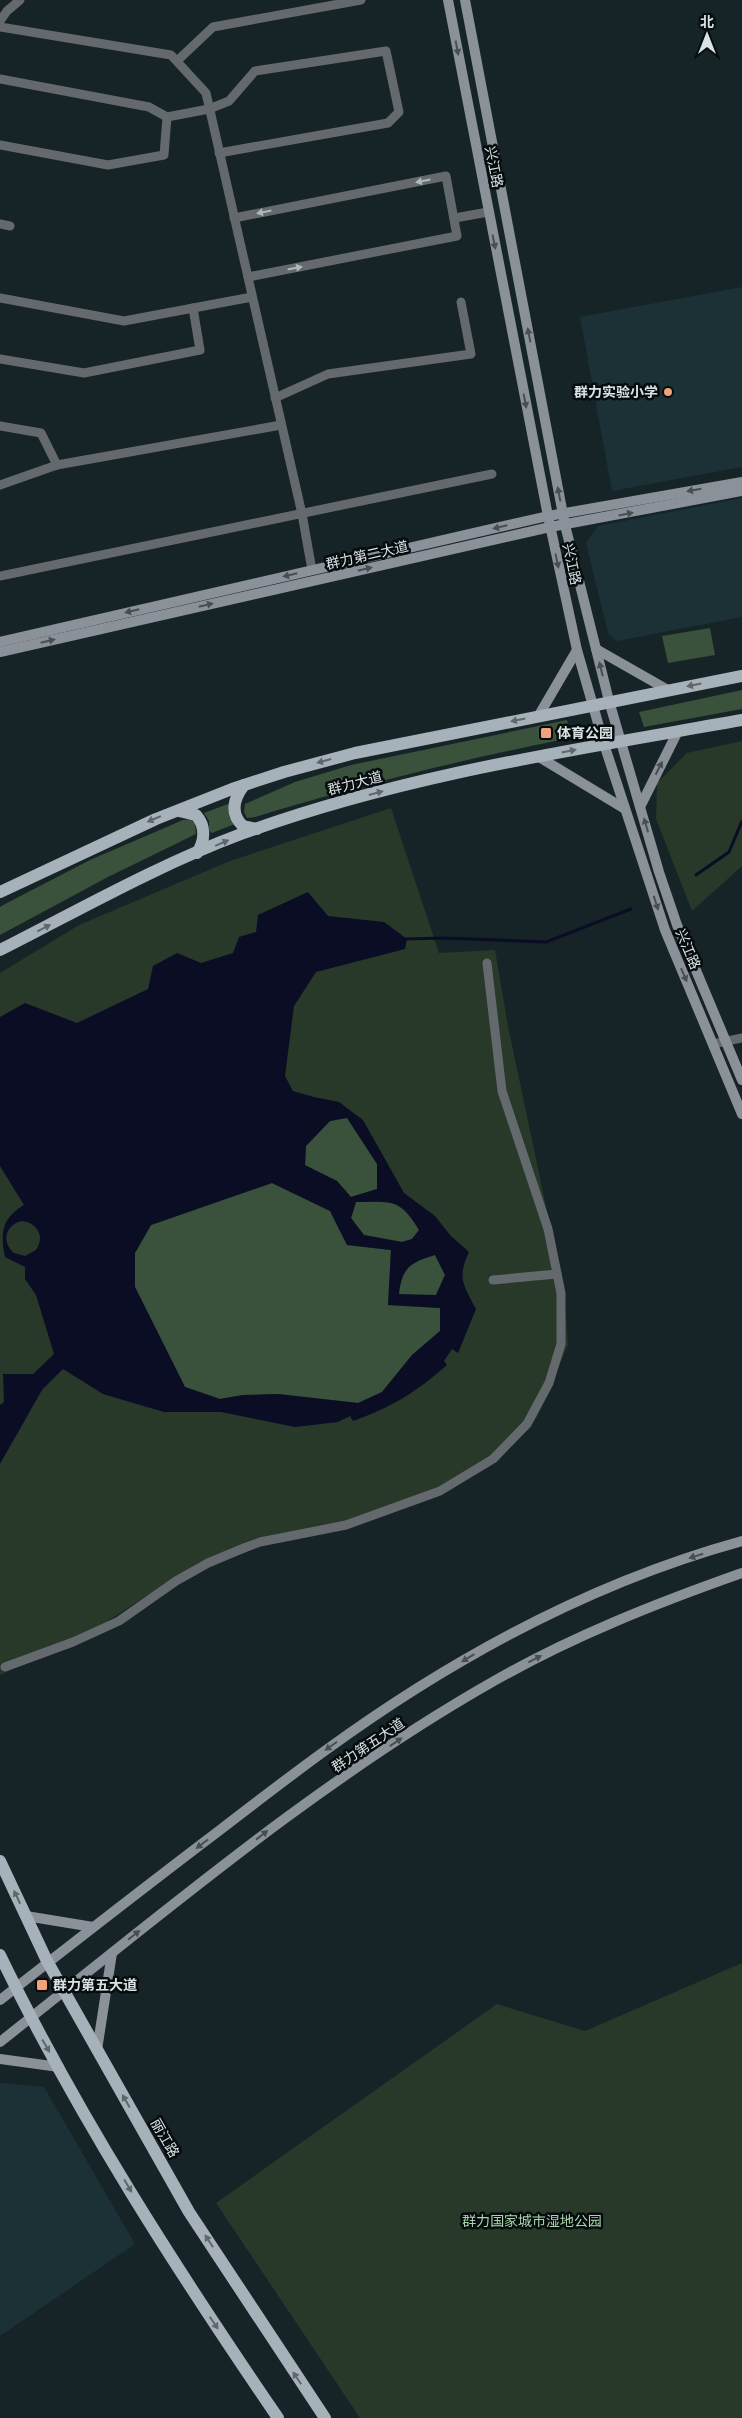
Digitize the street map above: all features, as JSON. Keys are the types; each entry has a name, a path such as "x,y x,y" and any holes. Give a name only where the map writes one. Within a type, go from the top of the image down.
{"main road":[{"name":"兴江路","path":"448,0 550,527 577,650 604,744 665,930 742,1114"},
{"name":"兴江路","path":"464,0 565,525 609,701 659,872 677,925 742,1080"},
{"name":"群力第二大道","path":"0,642 548,516 742,482"},
{"name":"群力第二大道","path":"0,652 550,527 742,491"},
{"path":"596,649 668,690"},
{"path":"539,715 577,650"},
{"name":"群力大道","path":"0,892 173,812 244,785 355,753 742,676"},
{"name":"群力大道","path":"0,950 164,867 257,829 334,804 408,784 539,757 742,720"},
{"path":"640,805 678,731"},
{"path":"539,757 625,809"},
{"path":"244,785 235,800 236,816 243,826 257,829"},
{"path":"173,812 191,812 200,819 203,825 203,841 197,853"},
{"name":"群力第五大道","path":"0,2000 47,1961 326,1749 399,1700 472,1656 550,1614 644,1573 742,1541"},
{"name":"群力第五大道","path":"0,2042 271,1828 436,1715 555,1649 656,1604 742,1573"},
{"name":"丽江路","path":"0,1861 63,1991 190,2212 325,2418"},
{"path":"26,1916 93,1926"},
{"path":"97,2050 112,1953"},
{"path":"0,1955 30,2018 166,2250 278,2418"},
{"path":"0,2059 59,2067"}],"street":[{"path":"0,21 7,11 20,0"},
{"path":"177,61 213,27 362,0"},
{"path":"0,27 171,55 206,93 302,514 312,570"},
{"path":"0,79 150,107 167,117 209,108 229,101 255,71 386,51 399,112 388,124 219,153"},
{"path":"0,145 108,165 164,155 167,117"},
{"path":"234,218 446,176 457,236 248,277"},
{"path":"454,218 488,212"},
{"path":"0,224 10,226"},
{"path":"0,298 124,321 252,297"},
{"path":"275,398 328,374 471,354 461,302"},
{"path":"0,359 84,372 200,350 193,308"},
{"path":"0,485 56,465 281,425"},
{"path":"0,426 42,434 56,465"},
{"path":"0,576 492,474"},
{"path":"2,1668 73,1642 119,1621 176,1581 208,1563 260,1542 346,1525 432,1494 493,1459 527,1424 550,1382 561,1344 561,1292 548,1229 502,1091 487,963"},
{"path":"713,1044 742,1038"},
{"path":"493,1280 557,1274"}],"shaded area":[{"name":"群力实验小学","path":"742,287 742,467 612,491 580,317"},
{"path":"742,498 742,617 617,641 608,633 586,543 598,526"},
{"path":"0,2083 44,2087 135,2244 0,2336"}],"green space":[{"path":"710,628 715,655 668,663 662,636"},
{"path":"742,690 742,709 644,727 639,712"},
{"path":"567,720 571,738 412,773 255,817 247,818 244,812 245,804 295,782 351,765"},
{"path":"742,741 742,866 692,911 656,819 657,783 687,753"},
{"path":"228,804 235,824 212,833 209,831 209,821 204,813"},
{"path":"391,808 439,953 495,950 508,1026 564,1292 568,1345 537,1417 497,1460 424,1497 338,1531 255,1539 200,1562 106,1622 0,1675 0,973 79,925 230,861"},
{"path":"192,819 195,824 196,834 108,877 0,935 0,907 90,860 183,820"},
{"path":"347,1117 377,1164 377,1189 351,1197 337,1181 305,1166 306,1146 330,1121"},
{"path":"272,1183 330,1211 347,1245 391,1250 388,1305 440,1308 440,1331 412,1355 382,1392 358,1403 278,1394 243,1395 220,1399 185,1387 135,1287 135,1253 151,1225"},
{"path":"356,1202 386,1202 400,1207 412,1219 419,1230 412,1239 402,1242 364,1235 351,1218"},
{"path":"435,1255 445,1275 436,1295 398,1295 405,1272 413,1264"},
{"name":"群力国家城市湿地公园","path":"742,1963 742,2418 360,2418 216,2203 497,2004 585,2031"}],"water":[{"path":"308,892 328,916 384,922 407,939 405,949 316,972 294,1006 285,1076 293,1091 339,1102 363,1120 404,1193 435,1216 450,1235 469,1252 463,1268 463,1281 476,1309 458,1353 452,1349 444,1361 447,1365 414,1391 380,1410 353,1421 350,1416 338,1422 295,1427 221,1412 164,1412 103,1394 63,1369 42,1390 0,1464 0,1405 4,1402 3,1374 33,1374 54,1354 36,1295 25,1279 25,1267 5,1257 3,1248 4,1226 11,1215 24,1205 0,1166 0,1017 25,1003 77,1023 148,989 153,966 177,953 201,963 233,953 239,937 256,932 258,915","holes":["347,1118 377,1164 377,1189 351,1197 337,1181 305,1165 306,1146 330,1121","272,1183 330,1211 347,1245 391,1250 388,1305 440,1308 440,1331 412,1355 382,1392 358,1403 278,1394 243,1395 220,1399 185,1387 135,1287 135,1253 151,1225","356,1202 386,1202 400,1207 406,1212 419,1230 412,1239 402,1242 364,1235 351,1218","28,1222 36,1228 40,1236 39,1245 36,1250 25,1256 14,1253 7,1244 7,1234 16,1223","435,1255 445,1275 436,1295 399,1294 405,1272 419,1260"]}],"waterway":[{"path":"696,875 729,852 742,821"},
{"path":"404,939 444,938 546,942 631,909"}],"place":[{"name":"群力实验小学","path":"668,392"},
{"name":"体育公园","path":"546,733"},
{"name":"群力第五大道","path":"42,1985"}]}
